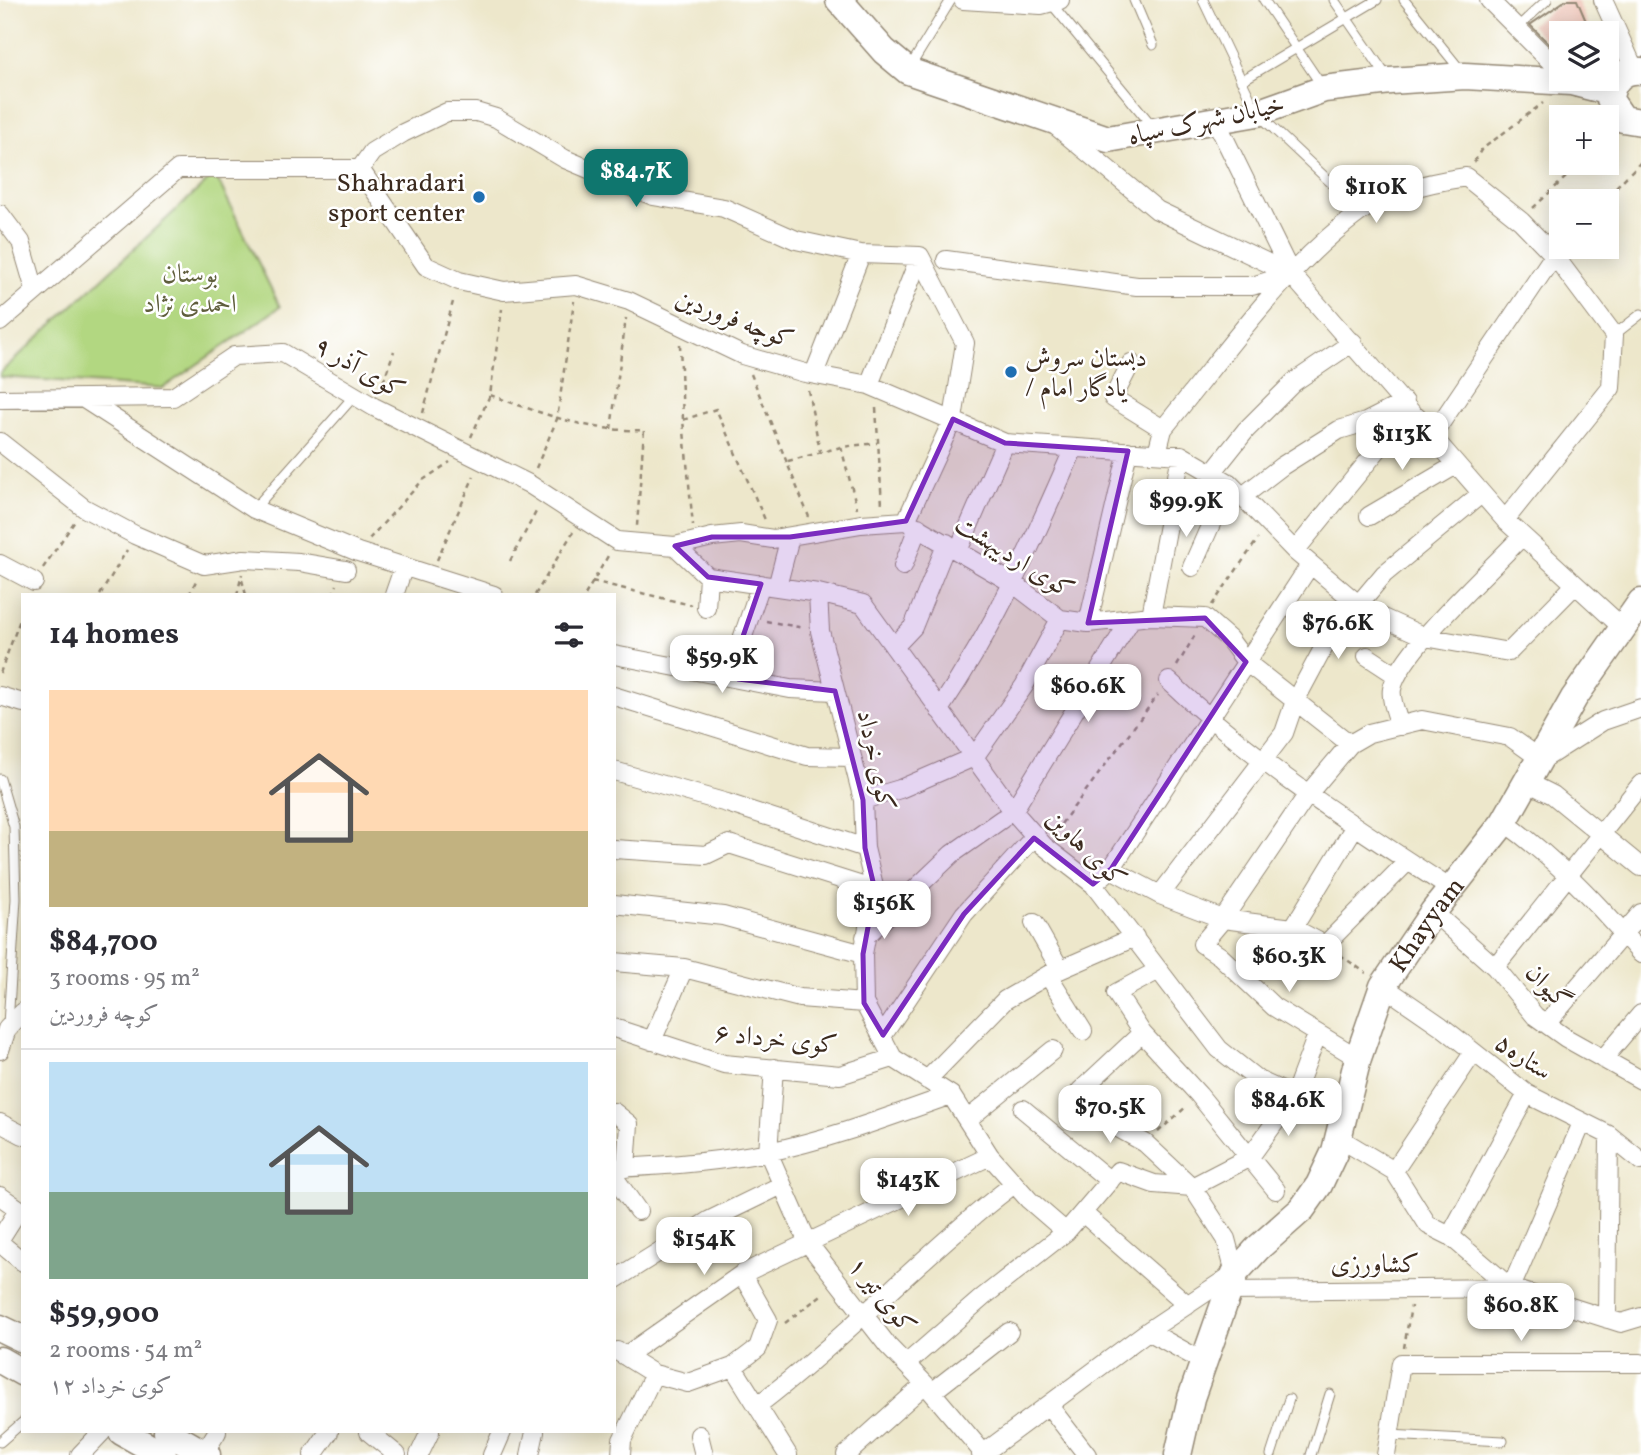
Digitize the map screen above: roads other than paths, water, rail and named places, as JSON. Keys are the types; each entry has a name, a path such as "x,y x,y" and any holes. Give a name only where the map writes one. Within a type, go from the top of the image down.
{"street":[{"path":"963,0 1053,1"},
{"path":"1489,0 1549,61"},
{"path":"1603,0 1638,71 1619,77 1610,100 1616,114 1630,122 1641,122"},
{"name":"خیابان شهرک سپاه","path":"847,3 884,51 908,71 1050,122 1108,139 1257,113 1324,89 1465,76 1549,78"},
{"path":"0,321 178,169 360,169 372,152 403,133 447,112 476,112 496,118 565,159 653,195 724,208 796,240 861,254 919,257"},
{"path":"1216,121 1291,274 1353,342 1505,520 1575,585 1632,620"},
{"path":"1050,122 1157,210 1291,274"},
{"name":"کوچه فروردین","path":"360,169 426,266 459,281 505,292 576,285 629,301 742,355 877,388 1006,443 1073,450 1181,455"},
{"path":"1157,453 1164,429 1291,274 1361,211 1381,200 1442,180 1466,177 1521,221 1549,250"},
{"path":"0,214 21,242 34,290"},
{"path":"809,373 861,254"},
{"path":"877,388 919,257"},
{"path":"903,566 912,524 953,419 965,343 919,257"},
{"path":"1432,436 1551,259"},
{"path":"1505,520 1611,388 1615,335 1557,259"},
{"path":"946,260 1137,286 1252,286 1291,274"},
{"path":"1211,474 1246,430 1294,382 1353,342"},
{"name":"کوی آذر ۹","path":"0,399 173,397 234,356 284,353 374,407 529,484 582,521 617,541 675,546"},
{"path":"1131,363 1113,398 1164,429"},
{"path":"84,400 254,509 358,552 487,593"},
{"path":"1244,496 1282,466 1339,430 1366,422 1405,402"},
{"path":"1295,551 1379,448 1417,417"},
{"path":"0,442 84,508 135,535 204,565 244,559 299,562 346,570"},
{"path":"894,647 913,627 1006,443"},
{"path":"939,710 978,652 1014,584 1073,450"},
{"path":"1088,622 1128,451"},
{"path":"1151,616 1181,455 1229,483 1295,551 1357,605 1425,637 1509,652 1575,585"},
{"path":"1368,516 1456,465"},
{"path":"1192,567 1229,483"},
{"path":"1160,895 1284,733 1295,701 1326,643 1384,573 1416,544 1481,494"},
{"path":"706,608 708,577 675,546 695,539 741,534 782,538 861,524 912,524"},
{"name":"کوی اردیبهشت","path":"912,524 1014,584 1060,619 1088,622 1151,616 1205,618 1229,639 1247,662"},
{"path":"1400,726 1391,692 1396,675 1425,637 1522,536"},
{"path":"738,679 740,645 769,585 782,538"},
{"path":"0,564 34,582"},
{"path":"1093,884 1111,869 1310,565"},
{"path":"395,593 404,566"},
{"name":"کوی هاوین","path":"708,577 818,593 863,604 939,710 1008,815 1093,884 1219,1049 1258,1080 1294,1096 1394,1171"},
{"name":"کوی خرداد","path":"818,593 820,631 863,800 864,848 875,890 864,945 864,1003 893,1058"},
{"name":"Khayyam","path":"1178,1455 1191,1398 1232,1282 1258,1248 1302,1209 1319,1185 1341,1129 1358,1058 1383,986 1433,912 1504,822 1542,760 1574,698 1632,620 1641,602"},
{"path":"863,800 900,789 971,758 1024,686 1060,619"},
{"path":"616,904 723,916 864,945 952,854 1008,815 1131,619"},
{"path":"616,655 790,689 835,691"},
{"path":"1367,656 1396,675"},
{"path":"1247,662 1350,744"},
{"path":"1169,681 1210,720 1263,762 1451,888"},
{"path":"0,695 21,702"},
{"path":"616,697 807,756 852,757"},
{"path":"1358,1058 1274,1007 1220,956 1202,944 1223,919 1308,794 1350,744 1369,733 1422,720 1510,737 1542,760 1604,721 1641,708"},
{"path":"616,772 864,848"},
{"path":"1527,782 1553,795 1640,865"},
{"path":"1495,967 1641,784"},
{"path":"1504,822 1532,842 1569,877 1641,954"},
{"path":"1293,928 1355,826"},
{"path":"883,1035 964,914 1040,841"},
{"path":"616,849 706,855 729,844 875,890"},
{"path":"1111,869 1160,895 1223,919 1293,928 1325,945 1408,861"},
{"name":"گیوان","path":"1433,912 1495,967 1546,1024 1641,1080"},
{"path":"1546,1024 1641,913"},
{"path":"1034,923 1083,1031"},
{"path":"927,1080 1005,1000 1054,972 1135,937"},
{"path":"616,962 684,968 800,998 864,1003"},
{"path":"652,1041 684,968"},
{"path":"1157,971 1116,993 1142,1033 1276,1190"},
{"name":"ستاره۵","path":"1383,986 1527,1094 1609,1136 1641,1161"},
{"path":"0,1050 7,1029 21,1014"},
{"path":"1604,1059 1641,1014"},
{"name":"کوی خرداد ۶","path":"616,1029 724,1064 840,1075 893,1058"},
{"path":"983,1454 1148,1331 1188,1305 1232,1282 1226,1240 1192,1187 1145,1143 1109,1123 1080,1091 1142,1033"},
{"path":"906,1364 983,1297 1066,1232 1118,1171 1154,1184 1192,1187 1250,1157 1294,1096 1317,1035"},
{"path":"967,1120 1053,1051"},
{"path":"1473,1053 1394,1171 1428,1224 1450,1236 1511,1288 1582,1123"},
{"path":"893,1058 951,1095 990,1157 1014,1184 1066,1232"},
{"path":"768,1152 774,1068"},
{"path":"1450,1236 1527,1094"},
{"path":"618,1171 768,1152 839,1134 951,1095"},
{"path":"1023,1109 1110,1181"},
{"path":"616,1114 629,1124 618,1171 638,1211"},
{"path":"0,1124 21,1134"},
{"path":"1606,1318 1609,1136"},
{"name":"کوی تیر ۱","path":"768,1152 808,1242 863,1317 928,1388 983,1454"},
{"path":"742,1274 768,1320 758,1348 733,1367 688,1383 654,1374 620,1353 742,1274 990,1157"},
{"path":"758,1405 863,1317 966,1220 1014,1184"},
{"path":"616,1279 710,1220 782,1185"},
{"path":"0,1196 21,1211 0,1241 21,1260"},
{"path":"1084,1214 1188,1305"},
{"name":"کشاورزی","path":"1232,1282 1414,1289 1511,1288 1621,1323 1641,1317"},
{"path":"1148,1331 1204,1363"},
{"path":"853,1452 928,1388 1009,1332"},
{"path":"0,1360 21,1372"},
{"path":"1386,1455 1401,1363 1641,1363"},
{"path":"733,1367 788,1455"},
{"path":"621,1455 622,1440 654,1374"},
{"path":"1049,1406 1087,1455"},
{"path":"80,1455 101,1433"},
{"path":"124,1433 163,1455"},
{"path":"170,1433 209,1447"},
{"path":"313,1455 328,1433"},
{"path":"370,1433 397,1455"},
{"path":"419,1455 430,1433"},
{"path":"492,1455 502,1433"},
{"path":"530,1455 535,1433"},
{"path":"699,1435 704,1455"}],"lane":[{"path":"908,71 951,0"},
{"path":"1134,0 1153,45"},
{"path":"1203,0 1257,113 1361,211"},
{"path":"1264,0 1324,89"},
{"path":"1334,0 1390,81"},
{"path":"1241,81 1377,0"},
{"path":"1404,0 1465,76"},
{"path":"1517,28 1547,0"},
{"path":"1053,1 1156,131"},
{"path":"1615,335 1641,314"},
{"path":"254,509 355,395"},
{"path":"0,779 14,827 16,899 7,1029"},
{"path":"1311,1455 1330,1394"},
{"path":"1271,1455 1289,1399"},
{"path":"0,1443 21,1424"},
{"path":"1389,1435 1503,1441"}],"place":[{"name":"Shahradari sport center","path":"479,197"},
{"name":"دبستان سروش / یادگار امام","path":"1011,372"}],"park label":[{"name":"بوستان احمدی نژاد","path":"190,288"}]}
